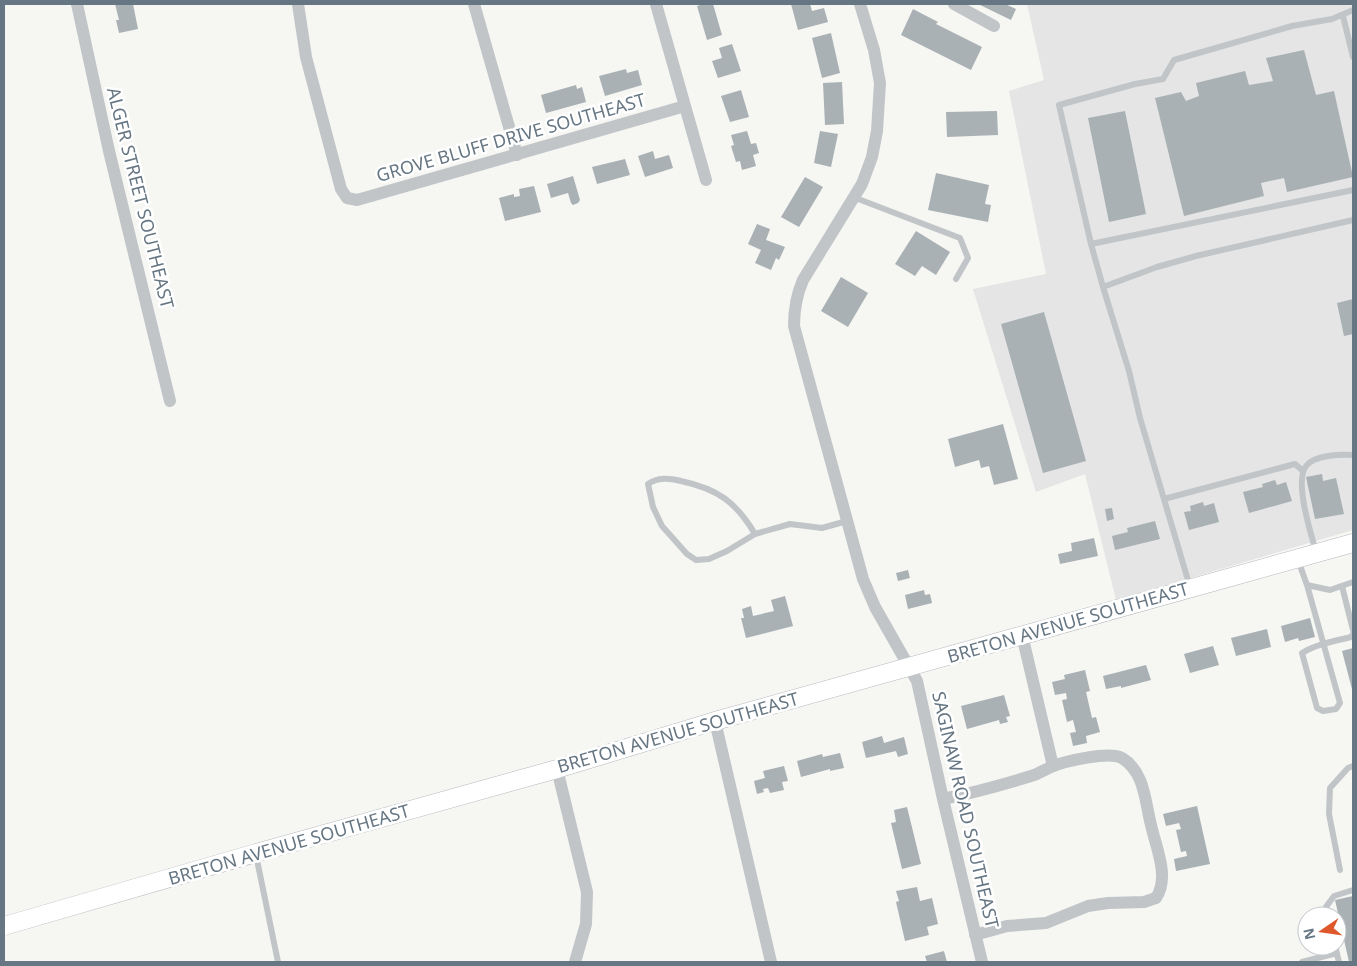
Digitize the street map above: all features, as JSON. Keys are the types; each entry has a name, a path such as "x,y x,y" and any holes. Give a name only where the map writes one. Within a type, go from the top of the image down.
{"main road":[{"name":"BRETON AVENUE SOUTHEAST","path":"4,926 557,769 715,721 1353,543"}],"street":[{"name":"ALGER STREET SOUTHEAST","path":"77,4 108,151 170,401"},
{"name":"GROVE BLUFF DRIVE SOUTHEAST","path":"298,4 306,57 341,189 347,198 357,200 685,106"},
{"path":"474,4 517,155"},
{"path":"656,4 706,180"},
{"name":"SAGINAW ROAD SOUTHEAST","path":"860,4 874,50 880,83 877,131 872,157 862,184 803,280 797,294 794,326 863,579 917,681 982,962"},
{"path":"954,4 994,26"},
{"path":"1022,635 1052,766"},
{"path":"715,721 771,962"},
{"path":"943,799 1036,775 1052,766 1090,757 1108,755 1121,757 1132,767 1142,781 1150,825 1161,867 1161,890 1156,898 1144,902 1108,903 1088,906 1046,923 1007,926 975,935"},
{"path":"557,769 587,892 586,924 575,962"}],"lane":[{"path":"1190,588 1091,244 1058,105 1135,84 1163,79 1174,60 1292,26 1343,16 1353,10"},
{"path":"1343,16 1353,57"},
{"path":"1091,244 1353,190"},
{"path":"853,197 960,238 968,258 956,279"},
{"path":"1103,287 1196,256 1353,220"},
{"path":"1316,554 1303,493 1303,471 1306,466 1315,460 1342,454 1353,455"},
{"path":"1164,499 1294,464 1303,471"},
{"path":"755,534 744,515 713,490 697,484 668,478 655,479 648,484 653,507 662,526 692,559 709,559 727,551 755,534 790,524 822,528 847,521"},
{"path":"1297,559 1325,644 1340,703 1336,709 1323,712 1317,708 1302,653 1325,644 1351,637 1353,634"},
{"path":"1307,585 1330,590 1353,582"},
{"path":"1342,586 1353,630"},
{"path":"1340,870 1329,814 1330,788 1348,768 1353,766"},
{"path":"256,854 278,962"},
{"path":"1327,906 1334,896 1353,890"},
{"path":"1302,962 1318,956"}],"shaded area":[{"path":"1027,4 1353,4 1353,530 1116,600 1085,474 1036,492 973,289 1046,274 1009,91 1044,80"}],"building":[{"path":"115,4 133,4 138,29 119,33 116,20 119,20"},
{"path":"713,4 722,35 707,40 697,6"},
{"path":"791,4 810,4 812,11 824,8 828,22 798,30"},
{"path":"978,4 1005,4 1016,9 1011,20"},
{"path":"913,9 938,22 936,24 982,47 971,70 901,35"},
{"path":"831,33 840,73 822,78 812,38"},
{"path":"732,44 741,71 718,78 712,61 722,58 719,48"},
{"path":"1304,50 1316,95 1334,91 1353,177 1287,192 1284,178 1261,183 1264,196 1184,216 1155,98 1181,92 1186,101 1199,96 1196,83 1245,71 1249,85 1273,81 1266,58"},
{"path":"626,69 627,73 638,70 642,85 605,96 599,76"},
{"path":"842,82 844,124 825,125 823,83"},
{"path":"576,85 577,89 582,87 586,102 546,113 541,95"},
{"path":"741,90 749,117 730,122 721,96"},
{"path":"997,111 998,135 947,137 946,112"},
{"path":"1125,111 1146,214 1109,222 1088,118"},
{"path":"747,131 751,144 756,143 759,153 753,155 756,166 742,170 740,161 736,162 731,146 734,145 731,135"},
{"path":"820,131 838,134 831,167 814,163"},
{"path":"653,151 655,159 669,155 673,168 645,177 638,156"},
{"path":"625,159 630,175 597,184 592,167"},
{"path":"936,173 989,185 985,204 991,205 988,222 928,210"},
{"path":"573,176 580,200 578,203 573,205 571,203 568,193 551,198 547,184"},
{"path":"805,177 823,187 799,227 781,217"},
{"path":"534,186 541,212 505,221 499,198 514,194 514,197 520,196 519,189"},
{"path":"757,224 770,229 766,240 785,247 779,260 776,258 771,270 755,263 761,250 748,244"},
{"path":"916,231 950,252 936,275 922,266 915,276 895,264"},
{"path":"841,277 868,293 848,327 821,311"},
{"path":"1353,299 1353,334 1344,336 1337,303"},
{"path":"1044,312 1086,461 1043,473 1001,324"},
{"path":"1003,424 1018,479 994,485 989,466 981,468 979,460 955,467 948,439"},
{"path":"1322,474 1323,481 1336,478 1344,514 1315,519 1306,477"},
{"path":"1275,480 1277,485 1286,482 1292,501 1249,513 1243,492 1263,487 1262,484"},
{"path":"1203,502 1204,506 1214,503 1219,522 1189,530 1184,512 1191,511 1190,506"},
{"path":"1112,508 1114,519 1107,521 1105,509"},
{"path":"1155,521 1160,539 1115,550 1112,536 1128,532 1127,528"},
{"path":"1094,538 1098,556 1060,564 1058,554 1072,551 1071,543"},
{"path":"908,570 910,578 898,581 896,573"},
{"path":"924,590 925,595 930,594 932,603 908,609 905,595"},
{"path":"785,596 793,626 746,638 741,618 744,618 742,609 751,606 753,616 774,611 771,600"},
{"path":"1310,618 1315,637 1299,641 1298,638 1285,642 1281,626"},
{"path":"1267,629 1271,647 1236,656 1231,638"},
{"path":"1213,646 1219,665 1190,673 1184,654"},
{"path":"1353,648 1353,693 1342,651"},
{"path":"1146,665 1151,680 1121,688 1121,686 1106,689 1103,676"},
{"path":"1085,670 1090,691 1086,692 1092,718 1096,717 1100,732 1086,736 1087,743 1073,746 1070,733 1076,732 1073,720 1067,722 1062,700 1067,699 1066,693 1055,695 1052,682 1065,679 1064,675"},
{"path":"1004,695 1010,716 1006,717 1008,722 1000,724 999,720 967,729 961,706"},
{"path":"882,736 884,743 904,737 908,754 898,757 896,751 866,758 862,742"},
{"path":"840,753 844,768 830,771 830,769 801,777 797,761 822,754 823,757"},
{"path":"784,766 788,781 782,782 784,790 770,793 768,788 763,789 764,792 757,794 754,781 765,778 763,771"},
{"path":"1197,806 1210,864 1176,871 1174,859 1187,856 1186,851 1181,852 1176,830 1181,829 1179,823 1166,826 1163,814"},
{"path":"907,807 921,864 902,869 891,823 896,822 894,810"},
{"path":"917,887 920,901 932,898 938,924 927,927 929,935 905,941 896,902 899,901 896,891"},
{"path":"1353,896 1353,962 1349,962 1347,953 1347,906 1336,906 1335,900"},
{"path":"944,951 947,962 927,962 925,956"}]}
